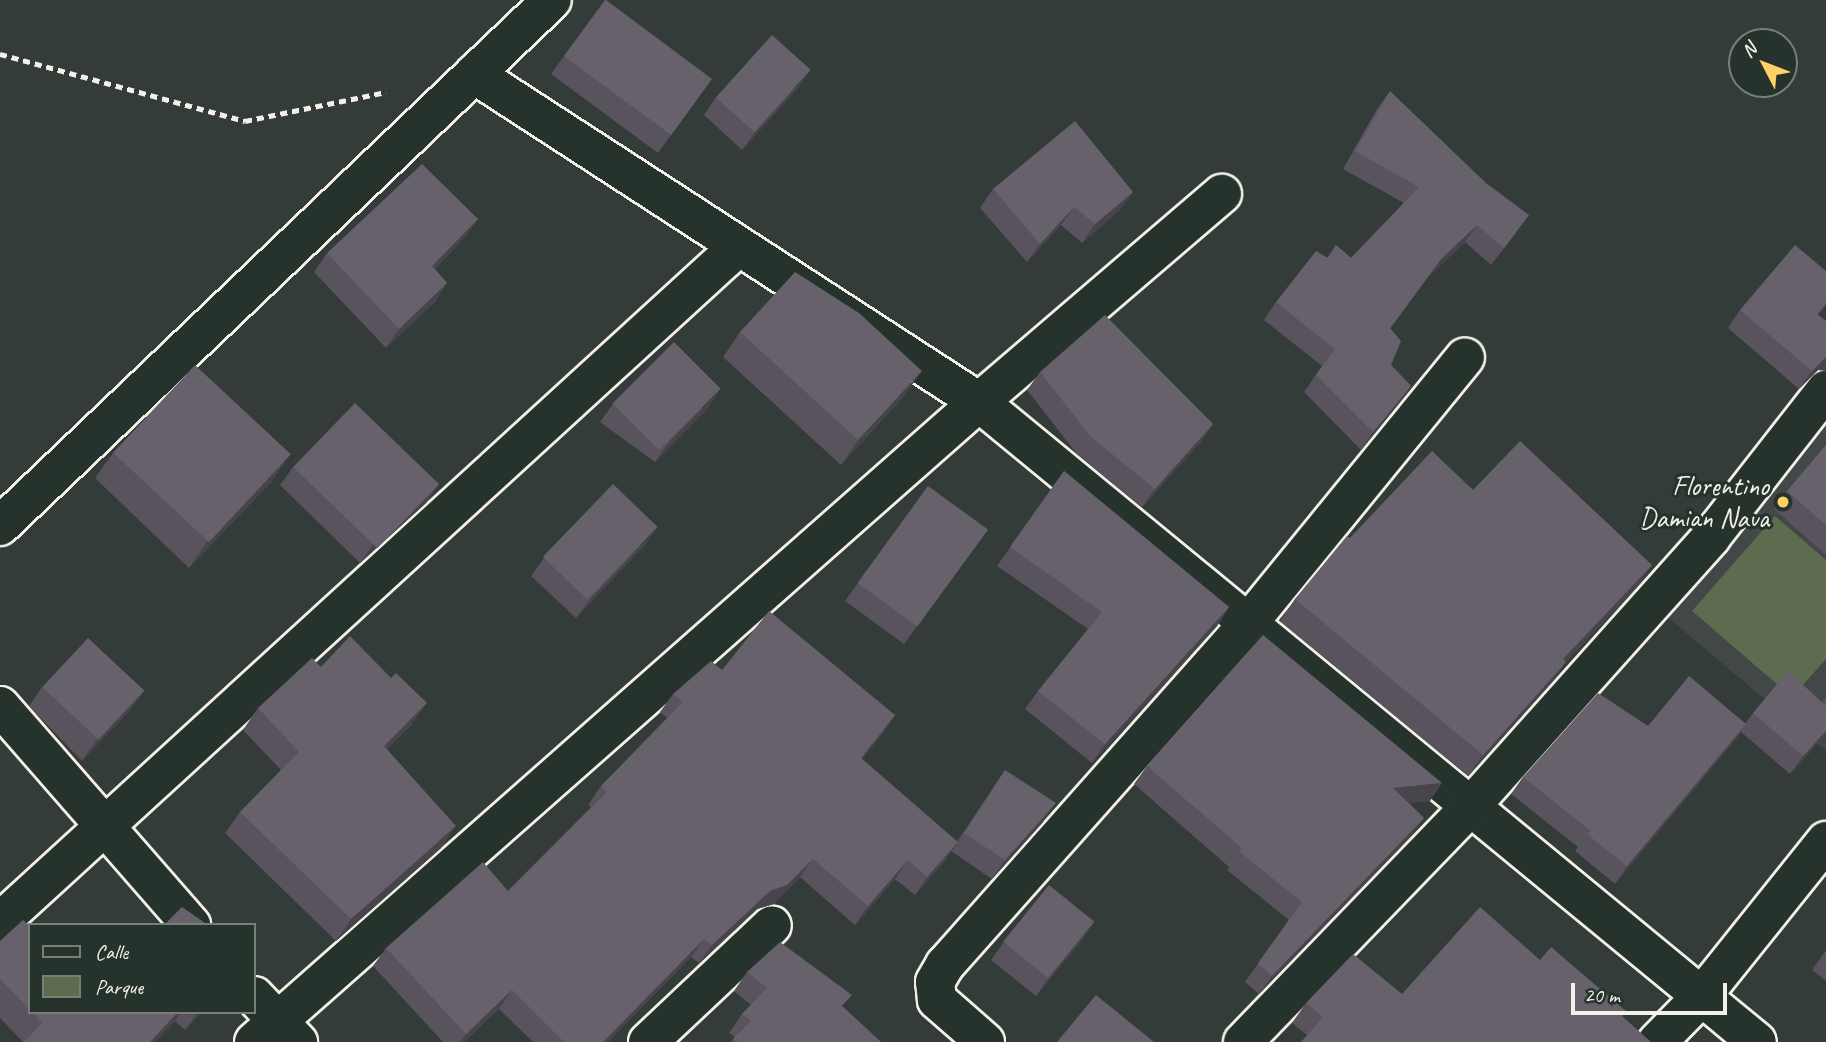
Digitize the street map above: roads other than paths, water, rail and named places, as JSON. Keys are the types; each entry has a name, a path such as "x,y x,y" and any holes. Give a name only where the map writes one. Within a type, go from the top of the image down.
{"street":[{"path":"0,526 552,0"},
{"path":"474,75 979,402 1250,621 1470,807 1757,1042"},
{"path":"270,1025 979,402 1222,194"},
{"path":"0,922 738,247"},
{"path":"985,1042 937,1000 935,982 945,965 1250,621 1465,357"},
{"path":"1243,1042 1470,807 1711,537 1826,390"},
{"path":"0,706 189,923"},
{"path":"1657,1042 1701,997 1826,841"},
{"path":"648,1042 772,926"}],"place":[{"name":"Florentino Damian Nava","path":"1783,502"}]}
